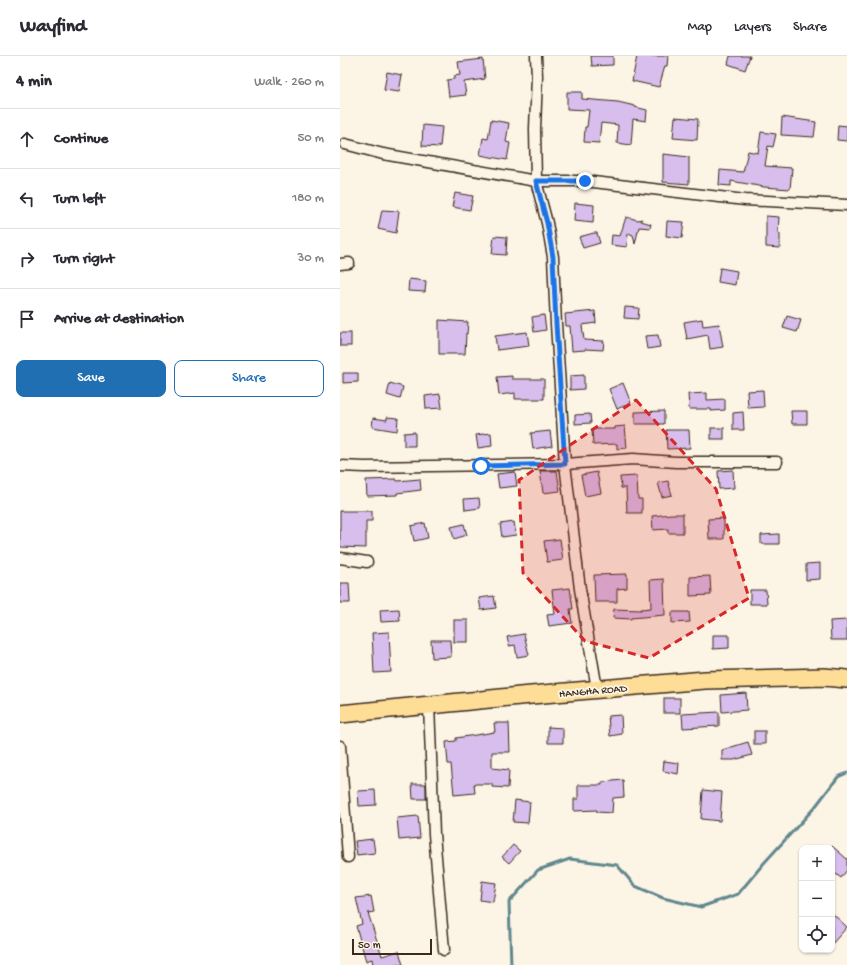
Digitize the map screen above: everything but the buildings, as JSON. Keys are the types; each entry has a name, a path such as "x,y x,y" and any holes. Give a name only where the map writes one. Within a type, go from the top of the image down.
{"highway":[{"name":"HANGHA ROAD","path":"340,714 730,679 824,677 847,679"}],"street":[{"path":"536,56 536,181 547,223 553,257 556,331 565,464 580,589 597,690"},
{"path":"345,144 383,154 536,181 585,181 745,200 847,205"},
{"path":"340,466 372,467 565,464 633,459 676,462 777,462"},
{"path":"340,558 367,562"},
{"path":"429,705 434,834 444,950"},
{"path":"340,746 348,857"}],"highlighted area":[{"path":"636,400 716,489 749,598 649,658 585,641 523,573 519,480"}],"waterway":[{"path":"511,965 509,902 538,870 570,859 617,865 635,886 663,898 701,907 738,894 815,807 838,777 847,773"}],"route":[{"path":"481,466 565,464 560,402 553,257 547,223 536,181 585,181"}]}
